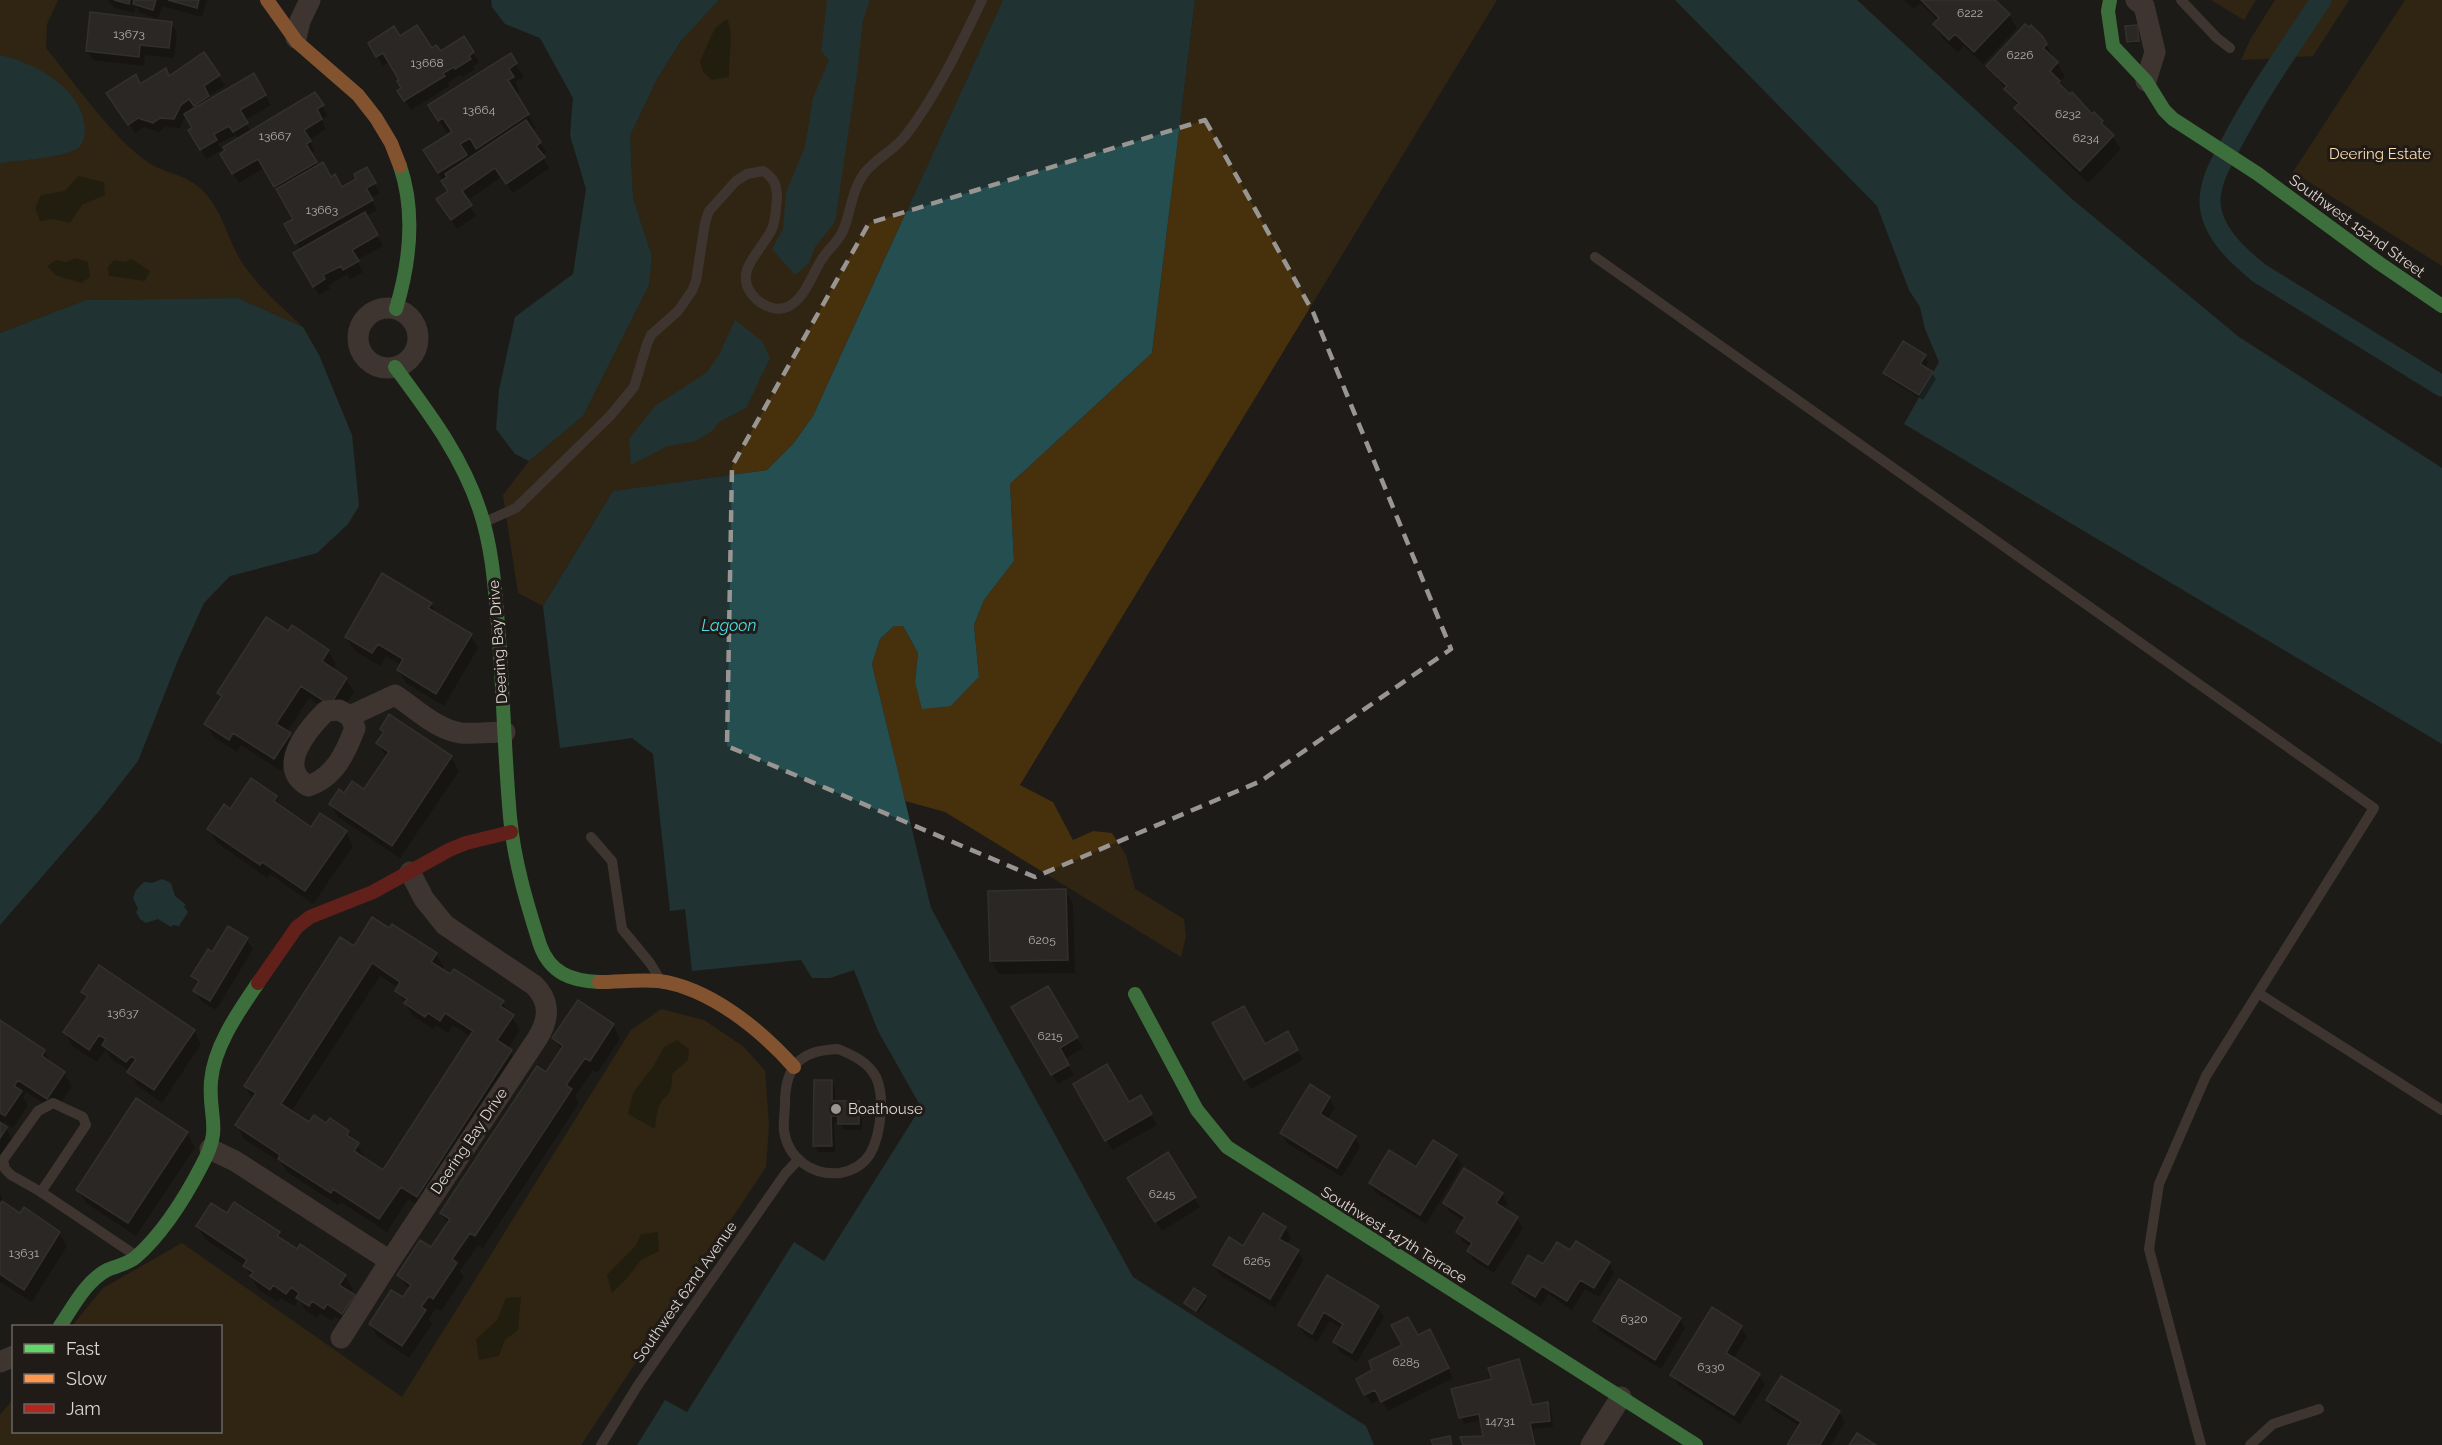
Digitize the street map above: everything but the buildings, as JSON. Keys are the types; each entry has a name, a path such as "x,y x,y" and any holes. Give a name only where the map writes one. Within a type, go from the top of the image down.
{"street":[{"path":"267,0 276,15 306,52 358,96 374,114 397,156 410,206 411,238 396,309"},
{"path":"296,38 300,21 310,0"},
{"name":"Southwest 152nd Street","path":"2110,0 2108,11 2113,46 2146,81 2164,110 2182,126 2251,169 2442,306"},
{"path":"2136,0 2144,6 2155,52 2146,81"},
{"path":"380,309 396,309 408,315 414,322 418,340 411,357 395,367 376,365 362,351 358,341 363,321 380,309"},
{"name":"Deering Bay Drive","path":"395,367 442,430 455,453 484,522 492,558 512,832 520,873 545,956 559,973 574,981 634,979 662,981 694,992 737,1015 773,1041 794,1067"},
{"path":"350,716 395,695 435,722 454,731 462,733 505,732"},
{"path":"61,1325 93,1281 105,1271 138,1256 167,1223 210,1149 215,1132 211,1081 220,1046 229,1027 288,938 310,917 373,892 457,846 512,832"},
{"name":"Deering Bay Drive","path":"390,1261 543,1029 548,1014 543,994 534,985 439,919 410,872"},
{"name":"Southwest 147th Terrace","path":"1135,994 1197,1110 1227,1147 1696,1445"},
{"path":"210,1149 235,1161 390,1261 341,1338"},
{"path":"1591,1445 1621,1397"}],"lane":[{"path":"484,522 516,508 610,416 634,387 646,344 651,335 678,311 692,291 696,281 705,222 709,211 725,190 747,174 763,171 774,180 777,188 776,214 772,227 747,270 745,279 747,287 752,295 771,308 790,306 797,300 823,257 842,232 852,197 863,175 873,163 904,137 912,126 947,71 982,0"},
{"path":"2181,0 2217,38 2230,48"},
{"path":"1595,257 2374,808 2206,1076 2159,1184 2149,1249 2201,1445"},
{"path":"591,837 612,861 622,929 662,981"},
{"path":"2258,993 2442,1110"},
{"path":"838,1049 851,1055 872,1071 878,1080 879,1132 875,1145 867,1158 857,1167 846,1172 833,1173 805,1166 798,1160 787,1143 784,1129 785,1094 794,1067 805,1057 818,1050 838,1049"},
{"path":"41,1192 86,1125 83,1117 53,1103 38,1111 3,1160 5,1169 138,1256"},
{"name":"Southwest 62nd Avenue","path":"601,1445 645,1375 785,1174 798,1160"},
{"path":"2250,1445 2272,1424 2319,1409"}],"highlighted area":[{"path":"1205,120 1313,312 1451,649 1261,781 1035,877 727,746 732,466 869,223"}],"green space":[{"path":"0,0 58,0 47,24 46,48 94,109 136,153 155,167 189,180 201,189 214,205 241,261 270,296 303,327 238,298 86,300 0,333"},
{"path":"719,0 1003,0 813,416 793,444 767,470 613,491 543,606 518,593 503,495 529,461 583,416 649,285 652,256 633,198 630,136 657,79 681,41"},
{"path":"1195,0 1497,0 1020,785 1053,802 1073,840 1093,831 1112,833 1126,855 1135,889 1184,919 1186,936 1181,957 945,812 905,801 872,664 880,639 894,626 903,626 918,653 915,682 951,706 979,677 974,625 984,600 1014,561 1010,484 1152,353"},
{"path":"2211,0 2256,0 2244,20"},
{"path":"2275,0 2349,0 2313,56 2241,60 2251,38"},
{"name":"Deering Estate","path":"2405,0 2442,0 2442,266 2293,172"},
{"path":"661,1009 704,1020 744,1047 765,1071 769,1125 766,1167 581,1445 0,1445 0,1415 12,1400 12,1433 222,1433 222,1325 73,1325 103,1288 182,1243 402,1397 631,1030"}],"sand":[{"path":"727,19 731,32 729,77 712,80 703,72 700,61 715,28"},
{"path":"78,176 104,182 105,195 82,205 70,223 54,219 40,221 35,208 41,195 65,191"},
{"path":"76,258 88,262 90,277 82,283 57,276 47,266 56,260 66,262"},
{"path":"132,259 150,271 145,281 109,276 108,267 114,260 124,262"},
{"path":"677,1040 689,1049 688,1060 672,1074 670,1092 658,1109 655,1129 628,1114 633,1093 664,1047"},
{"path":"658,1232 659,1251 641,1260 612,1293 607,1275 636,1245 641,1234"},
{"path":"521,1297 518,1330 505,1340 499,1356 479,1360 476,1339 497,1320 506,1298"}],"water":[{"path":"491,0 719,0 681,41 657,79 630,136 633,198 652,256 649,285 583,416 529,461 515,454 496,429 499,390 515,317 573,274 586,189 570,135 573,98 540,38 505,24 492,7"},
{"path":"827,0 870,0 863,20 835,222 815,247 809,263 795,275 772,249 783,229 786,192 805,147 813,98 829,60 821,51"},
{"name":"Lagoon","path":"1003,0 1195,0 1152,353 1010,484 1014,561 984,600 974,625 979,677 951,706 922,709 915,682 918,653 903,626 894,626 880,639 872,664 931,908 1133,1277 1366,1426 1374,1445 637,1445 665,1400 687,1412 794,1242 824,1261 921,1107 878,1031 854,970 830,978 812,978 801,960 692,971 685,909 670,911 653,754 632,738 560,748 543,606 613,491 767,470 793,444 813,416"},
{"path":"1675,0 1857,0 2072,199 2239,337 2442,468 2442,744 1904,424 1939,362 1925,329 1920,307 1909,290 1877,206"},
{"path":"0,55 28,64 66,89 82,114 85,130 80,146 55,156 0,163"},
{"path":"238,298 303,327 319,355 352,435 359,506 348,524 317,553 230,576 204,603 178,660 138,761 99,811 0,925 0,333 86,300"},
{"path":"735,320 762,341 770,358 746,408 719,422 712,431 696,441 668,446 631,465 629,439 655,406 706,373 719,355"},
{"path":"162,879 171,883 175,896 186,905 184,907 188,912 179,926 171,927 158,919 146,923 136,912 138,909 133,898 136,890 144,882 152,883"}],"waterway":[{"path":"2321,0 2241,125 2221,164 2215,177 2210,199 2214,221 2226,241 2259,273 2442,386"}],"traffic: fast":[{"path":"2110,0 2108,11 2113,46 2146,81 2164,110 2173,119 2258,174 2442,306"},
{"path":"396,309 405,273 409,238 408,202 400,166"},
{"path":"395,367 454,453 473,491 484,523 492,561 496,600 512,833 522,882 540,945 544,955 563,974 579,980 599,982"},
{"path":"61,1325 80,1295 99,1275 133,1259 146,1248 189,1189 212,1141 211,1081 217,1055 228,1029 258,983"},
{"path":"1135,994 1197,1110 1227,1147 1696,1445"}],"traffic: slow":[{"path":"267,0 297,42 358,95 376,118 391,143 400,166"},
{"path":"599,982 659,981 697,992 750,1025 794,1067"}],"traffic: jam":[{"path":"258,983 297,927 310,917 373,892 449,850 466,843 511,832"}],"place":[{"name":"Boathouse","path":"836,1109"}]}
